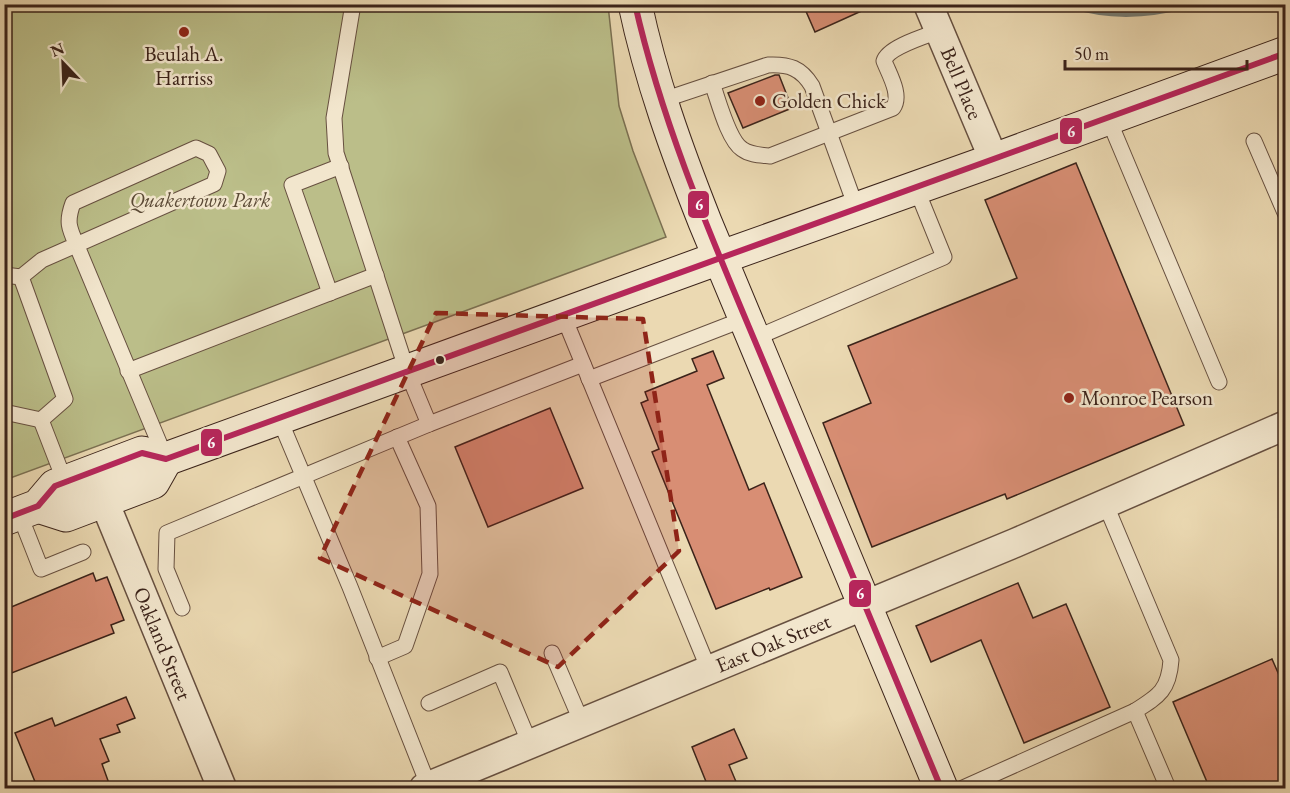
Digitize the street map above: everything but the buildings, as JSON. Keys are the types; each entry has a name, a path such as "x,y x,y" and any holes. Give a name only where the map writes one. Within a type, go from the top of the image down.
{"main road":[{"path":"635,4 645,50 671,136 748,329 941,789"},
{"path":"21,513 55,486 142,453 166,459 1286,53"},
{"path":"21,513 66,515 104,501 153,482 166,459"}],"street":[{"name":"Bell Place","path":"928,4 994,160"},
{"name":"East Oak Street","path":"426,788 1286,425"},
{"name":"Oakland Street","path":"104,501 222,789"}],"lane":[{"path":"353,4 334,118 336,153 407,372 429,424"},
{"path":"712,83 734,141 742,149 757,155 770,156 893,108 897,103 896,93 884,61 885,56 892,50 939,31"},
{"path":"660,101 768,66 781,64 796,68 805,75 812,86 857,210"},
{"path":"1108,118 1219,382"},
{"path":"1254,141 1286,215"},
{"path":"4,275 21,277 42,260 77,246 214,184 218,171 209,154 196,148 73,203 68,216 69,227 77,246 128,371 166,459"},
{"path":"330,293 292,185 341,166"},
{"path":"182,608 166,569 167,533 429,424 586,372 748,329 944,257 916,188"},
{"path":"128,371 376,275"},
{"path":"21,277 65,399 41,420"},
{"path":"563,315 710,670"},
{"path":"4,412 41,420"},
{"path":"279,418 351,587 426,788"},
{"path":"41,420 65,482"},
{"path":"377,657 405,646 430,574 428,506 397,437"},
{"path":"963,789 1135,711 1160,695 1170,679 1172,660 1105,503"},
{"path":"21,513 41,569 83,552"},
{"path":"552,653 582,723"},
{"path":"429,703 500,672 530,744"},
{"path":"1135,711 1168,789"}],"highlighted area":[{"path":"436,313 643,319 679,551 558,667 320,558"}],"green space":[{"name":"Quakertown Park","path":"5,5 608,5 619,106 633,151 666,237 5,480"}],"waterway":[{"path":"1070,4 1114,13 1143,12 1188,4"}],"transit line":[{"name":"6","path":"635,4 661,98 693,190 941,788"},
{"name":"6","path":"4,519 38,506 55,486 142,453 166,459 1286,53"}],"place":[{"name":"Beulah A. Harriss","path":"184,32"},
{"name":"Golden Chick","path":"760,101"},
{"name":"Monroe Pearson","path":"1069,398"}]}
